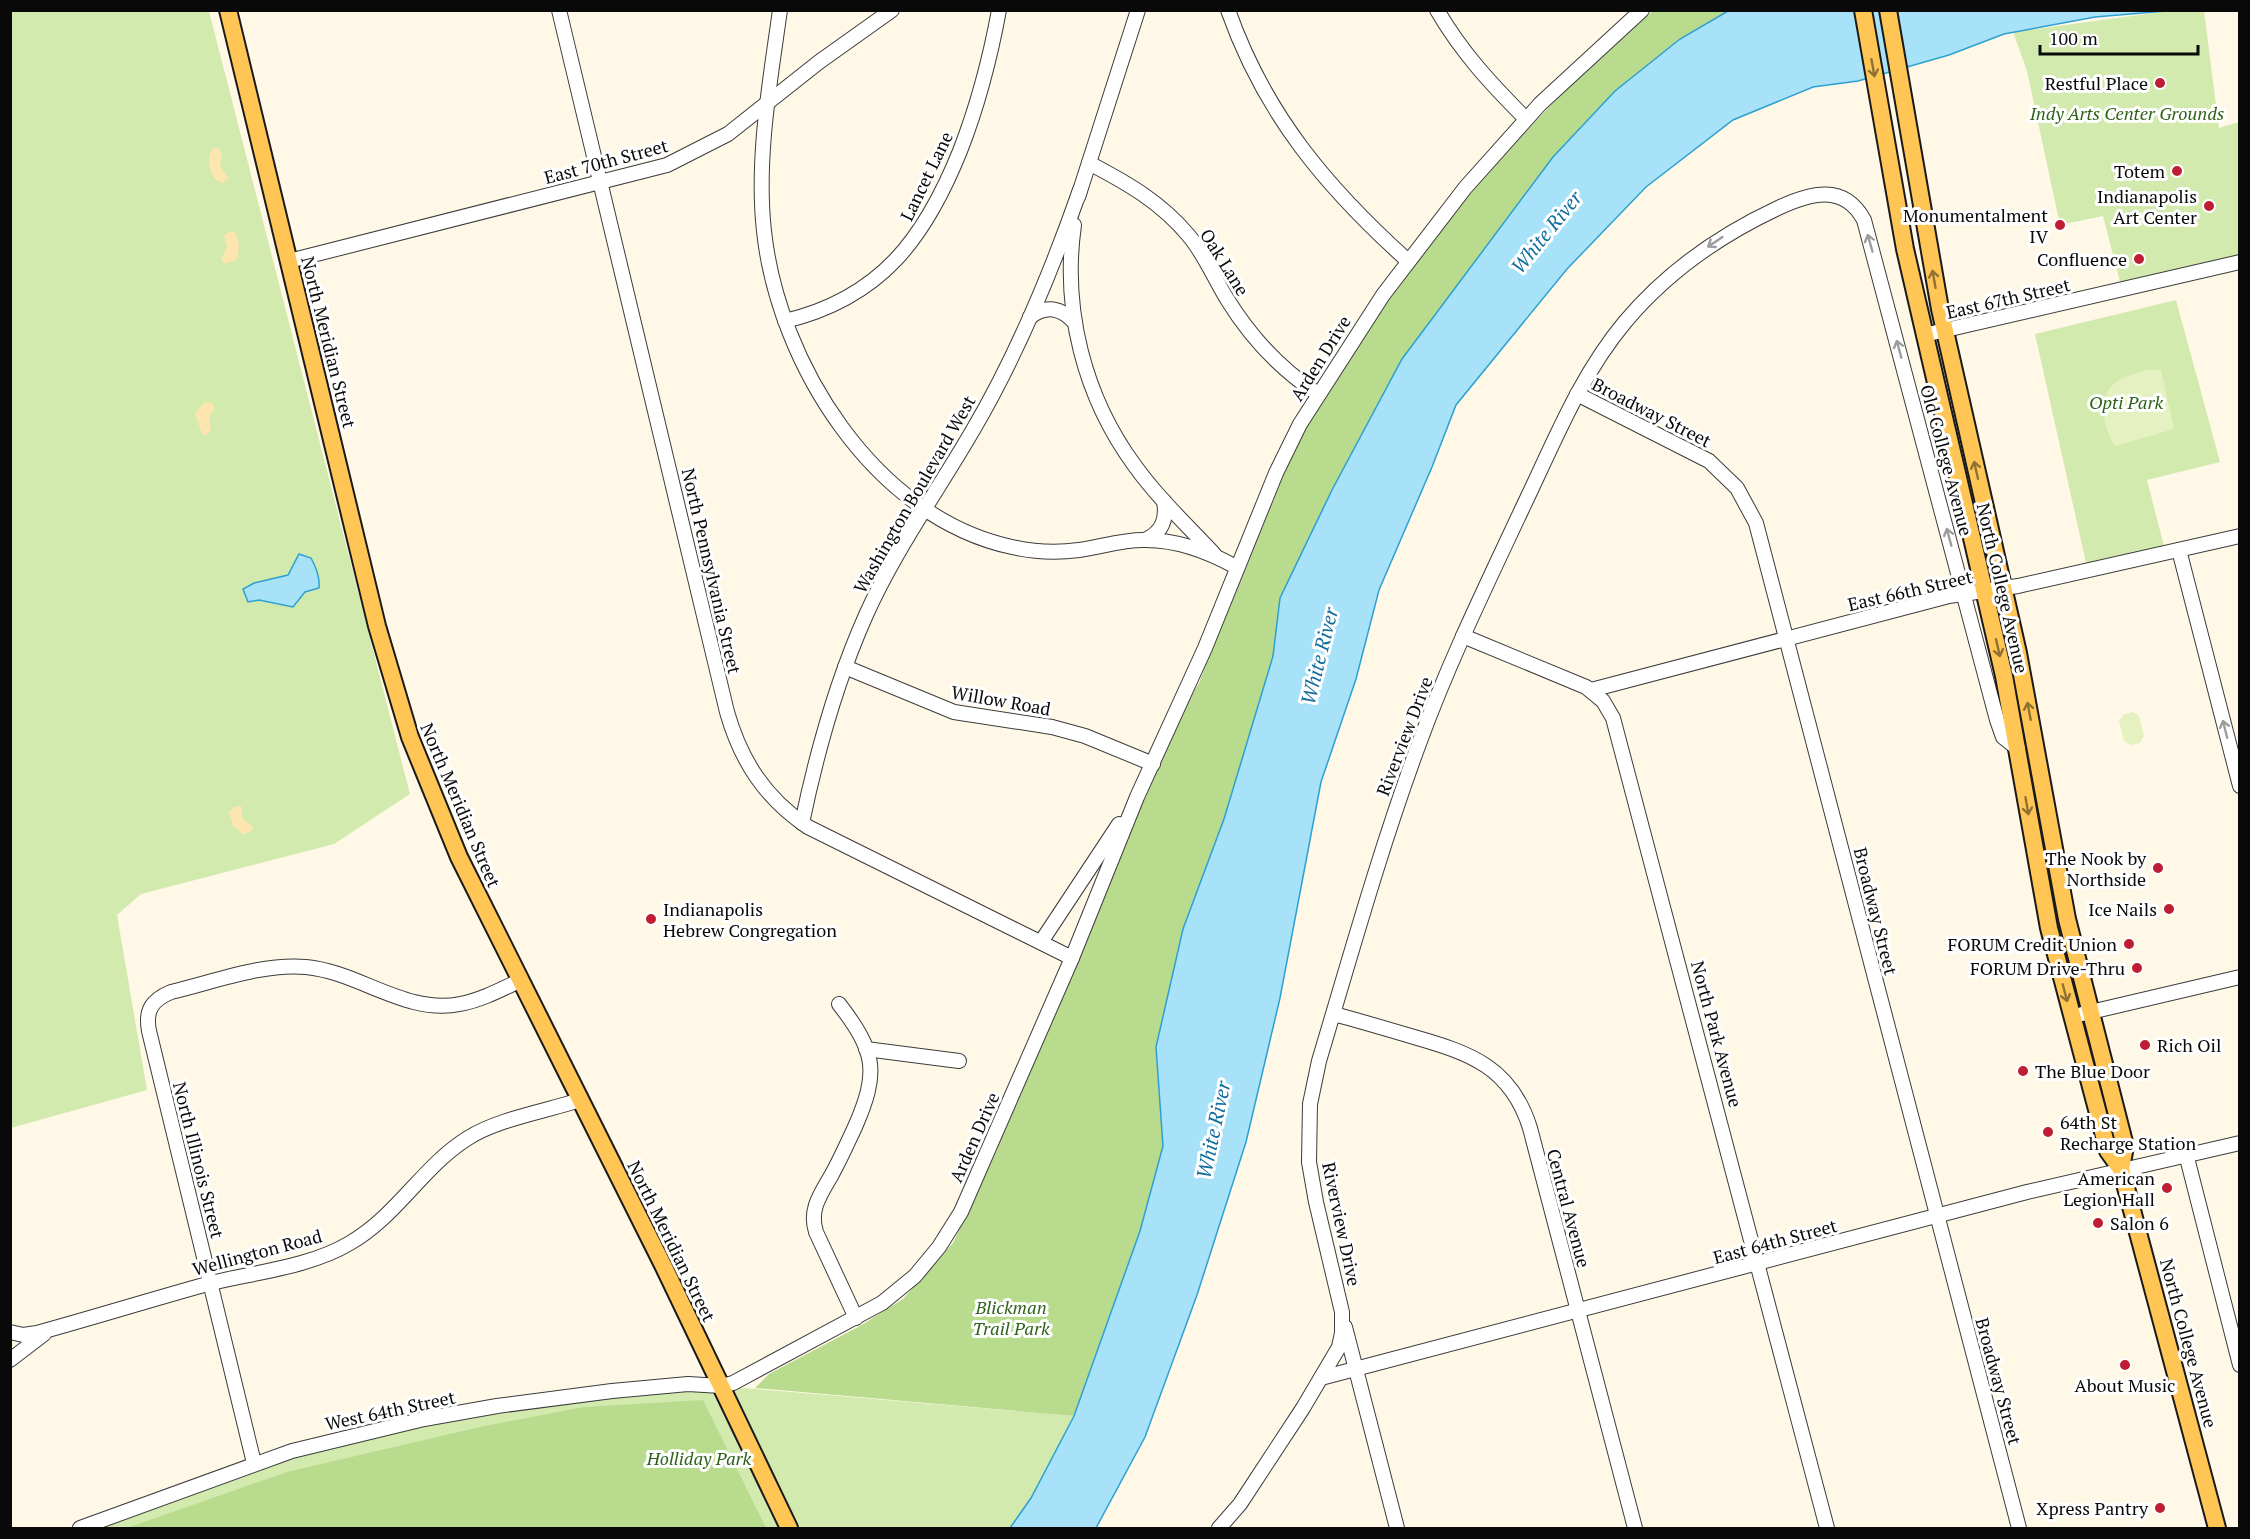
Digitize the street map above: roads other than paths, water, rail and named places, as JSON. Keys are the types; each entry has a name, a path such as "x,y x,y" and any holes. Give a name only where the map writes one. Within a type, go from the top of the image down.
{"main road":[{"name":"North Meridian Street","path":"228,10 377,626 402,715 428,787 519,981 580,1100 786,1521"},
{"name":"North College Avenue","path":"1863,10 1905,249 2018,749 2049,928 2108,1151 2121,1168 2217,1528"},
{"name":"North College Avenue","path":"1888,10 1944,331 2031,717 2061,892 2125,1146 2121,1168"}],"street":[{"name":"North Pennsylvania Street","path":"559,10 732,728 746,763 763,788 802,823 1072,958"},
{"path":"780,10 768,103 763,178 764,229 772,278 785,321 814,385 842,428 880,471 924,508 946,522 986,540 1038,551 1079,550 1145,540 1184,545 1215,556 1236,567"},
{"name":"East 70th Street","path":"289,261 649,171 690,155 728,134 819,62 892,10"},
{"name":"Lancet Lane","path":"785,321 821,311 859,291 897,261 920,232 949,176 970,125 986,71 999,10"},
{"path":"1138,10 1080,190 1071,256 1075,323 1088,376 1104,416 1134,466 1215,556"},
{"path":"1228,10 1267,96 1301,149 1341,197 1408,261"},
{"path":"1437,10 1467,57 1526,119"},
{"name":"Arden Drive","path":"721,1386 745,1377 882,1303 915,1276 954,1224 1072,958 1137,797 1205,648 1236,567 1291,441 1360,328 1465,188 1526,119 1636,12"},
{"name":"Oak Lane","path":"1089,163 1143,194 1177,222 1198,248 1226,297 1254,337 1291,376 1318,394"},
{"name":"Washington Boulevard West","path":"802,823 818,750 844,667 867,613 924,508 974,428 1030,318 1058,253 1080,190"},
{"name":"Riverview Drive","path":"1219,1528 1240,1504 1321,1378 1341,1340 1343,1319 1316,1202 1309,1153 1313,1085 1393,818 1419,742 1463,636 1577,394 1620,329 1666,280 1728,234 1763,214 1807,196 1820,193 1837,195 1856,208 1866,228 1886,300"},
{"name":"East 67th Street","path":"1924,335 2240,262"},
{"name":"Old College Avenue","path":"1886,300 1991,699 2003,737 2018,749"},
{"path":"1030,318 1045,309 1054,309 1061,311 1075,323"},
{"name":"Broadway Street","path":"1577,394 1709,460 1730,480 1744,498 1756,523 2019,1528"},
{"path":"1145,540 1154,535 1163,524 1166,515 1164,501"},
{"name":"East 66th Street","path":"1591,690 1964,594 2003,588 2240,536"},
{"path":"2179,550 2240,786"},
{"name":"North Park Avenue","path":"1463,636 1591,690 1606,704 1616,725 1827,1528"},
{"name":"Willow Road","path":"844,667 954,712 1052,727 1085,736 1153,764"},
{"name":"Arden Drive","path":"1041,942 1137,797"},
{"name":"North Illinois Street","path":"254,1463 149,1031 147,1017 150,1006 157,999 171,992 273,968 300,967 329,971 410,1001 439,1006 477,1000 519,981"},
{"path":"2072,1017 2240,977"},
{"path":"839,1004 866,1049 872,1069 869,1094 840,1161 817,1199 813,1217 816,1232 856,1318"},
{"name":"Central Avenue","path":"1334,1014 1458,1049 1484,1063 1505,1082 1527,1118 1635,1528"},
{"path":"866,1049 959,1061"},
{"name":"Wellington Road","path":"10,1332 23,1335 56,1328 211,1283 305,1260 349,1244 392,1211 435,1165 469,1137 493,1126 580,1100"},
{"name":"East 64th Street","path":"1321,1378 2121,1168 2240,1143"},
{"path":"2186,1154 2240,1365"},
{"path":"1340,1305 1354,1370 1397,1528"},
{"path":"10,1360 38,1338 56,1328"},
{"name":"West 64th Street","path":"80,1528 254,1463 320,1443 424,1419 612,1390 688,1384 721,1386"}],"water":[{"name":"White River","path":"1728,11 2166,11 2095,17 2004,34 1949,55 1858,81 1813,87 1733,120 1646,187 1567,269 1456,405 1379,590 1356,679 1321,782 1280,998 1246,1142 1197,1295 1145,1437 1096,1528 1010,1528 1031,1498 1074,1416 1140,1231 1163,1146 1156,1047 1183,929 1224,819 1273,656 1280,598 1332,490 1402,359 1553,157 1615,91 1680,39"},
{"path":"299,554 311,558 317,572 319,588 305,592 293,607 259,600 248,602 243,589 254,583 288,575"}],"place":[{"name":"Restful Place","path":"2160,83"},
{"name":"Totem","path":"2177,171"},
{"name":"Indianapolis Art Center","path":"2209,206"},
{"name":"Monumentalment IV","path":"2060,225"},
{"name":"Confluence","path":"2139,259"},
{"name":"The Nook by Northside","path":"2158,868"},
{"name":"Ice Nails","path":"2169,909"},
{"name":"Indianapolis Hebrew Congregation","path":"651,919"},
{"name":"FORUM Credit Union","path":"2129,944"},
{"name":"FORUM Drive-Thru","path":"2137,968"},
{"name":"Rich Oil","path":"2145,1045"},
{"name":"The Blue Door","path":"2023,1071"},
{"name":"64th St Recharge Station","path":"2048,1132"},
{"name":"American Legion Hall","path":"2167,1188"},
{"name":"Salon 6","path":"2098,1223"},
{"name":"About Music","path":"2125,1365"},
{"name":"Xpress Pantry","path":"2160,1508"}],"park label":[{"name":"Indy Arts Center Grounds","path":"2127,113"},
{"name":"Opti Park","path":"2126,402"},
{"name":"Blickman Trail Park","path":"1011,1317"},
{"name":"Holliday Park","path":"699,1458"}]}
